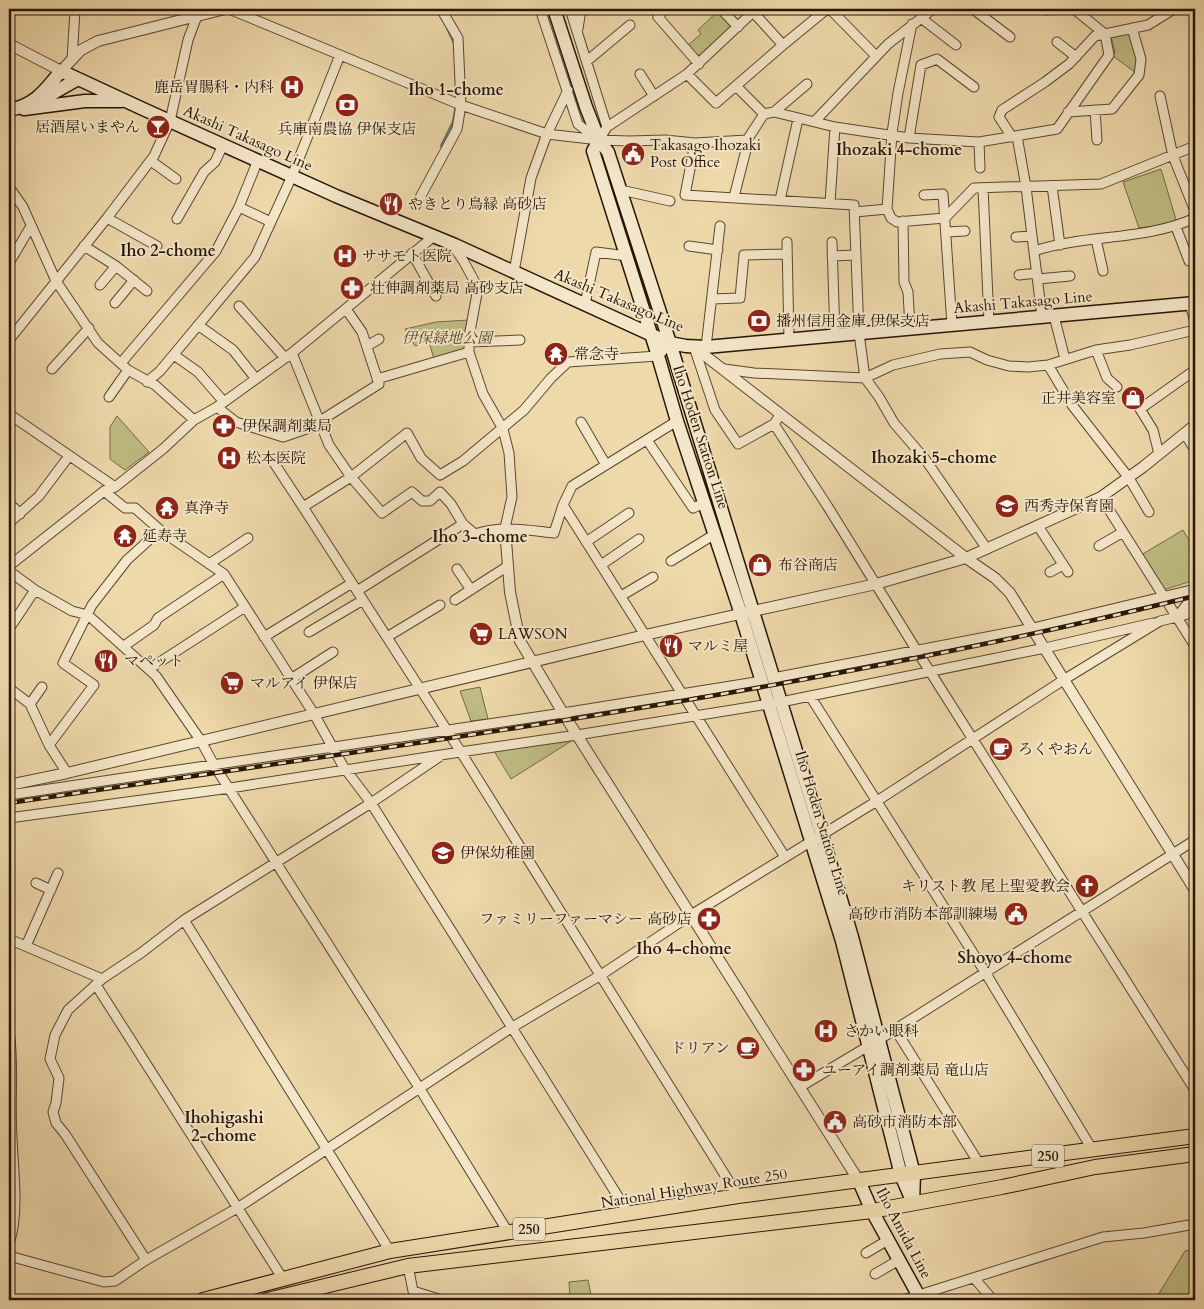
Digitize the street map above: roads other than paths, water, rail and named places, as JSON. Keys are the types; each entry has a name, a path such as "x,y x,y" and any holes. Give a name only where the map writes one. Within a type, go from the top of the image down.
{"highway":[{"name":"National Highway Route 250","path":"203,1300 390,1251 738,1196 1195,1136"},
{"name":"250","path":"267,1300 408,1266 872,1211 1002,1188 1095,1167 1195,1154"}],"main road":[{"name":"Iho Hoden Station Line","path":"554,9 599,140 608,152 670,343 774,703 811,842 874,1042"},
{"name":"Akashi Takasago Line","path":"37,99 62,70 292,176 455,245 670,343 700,347 1192,303"},
{"name":"Akashi Takasago Line","path":"13,109 48,96 78,79"},
{"name":"Akashi Takasago Line","path":"13,109 85,102 126,101"},
{"name":"Iho Hoden Station Line","path":"599,140 593,151 652,335 677,421 715,534 747,613"},
{"name":"Iho Hoden Station Line","path":"774,703 822,835 852,937 874,1042 913,1204"},
{"name":"Iho Amida Line","path":"860,1181 872,1211 920,1298"}],"street":[{"path":"9,44 62,70 81,50 98,41 225,9"},
{"path":"229,9 461,105 547,134 599,140 665,140 695,143 747,140"},
{"path":"416,205 457,129 461,105 458,38 441,9"},
{"path":"540,9 578,124 599,140"},
{"path":"570,9 607,127"},
{"path":"577,32 581,9"},
{"path":"665,9 658,17 699,64"},
{"path":"721,9 738,27"},
{"path":"687,74 716,103 783,44 829,9 876,56"},
{"path":"815,121 888,44 933,9"},
{"path":"973,9 1010,37"},
{"path":"736,86 769,113 892,136 979,142 1057,129 1108,55 1104,34 1074,9"},
{"path":"1065,359 1048,317 1038,276 1026,187 1014,136 999,117 1002,110 1045,82 1076,57 1096,36 1148,25 1174,9"},
{"path":"72,60 75,10"},
{"path":"599,140 607,127 687,74 755,10 783,44"},
{"path":"9,340 151,161 170,121 188,40 197,16"},
{"path":"921,18 956,45"},
{"path":"912,24 898,93 892,136 887,209 891,218 896,222 945,218 974,188 1101,184 1195,146"},
{"path":"587,60 630,25"},
{"path":"1068,112 1112,109 1139,75 1141,60 1132,28"},
{"path":"1057,42 1076,57"},
{"path":"147,382 174,355 255,257 292,176 340,55"},
{"path":"909,138 920,65 937,58 974,87"},
{"path":"640,74 654,96"},
{"path":"734,197 747,140 769,113 807,84"},
{"path":"514,272 531,178 547,134 568,90"},
{"path":"1160,96 1173,156 1195,211"},
{"path":"1095,110 1097,140"},
{"path":"780,200 798,119"},
{"path":"830,203 835,126"},
{"path":"979,142 980,168"},
{"path":"695,143 685,195 854,205 858,333 865,378 894,423 925,459 987,549"},
{"path":"177,219 204,172 215,162 223,145"},
{"path":"109,397 125,366 216,251 238,207 258,160"},
{"path":"151,161 176,179"},
{"path":"1052,186 1060,245"},
{"path":"9,187 23,207 56,281 98,343 147,382 156,385 194,420"},
{"path":"983,188 989,321"},
{"path":"620,190 670,201"},
{"path":"924,195 943,194 952,325"},
{"path":"238,207 271,222"},
{"path":"855,212 887,209"},
{"path":"107,218 157,246"},
{"path":"1034,251 1060,245 1176,227 1195,218"},
{"path":"903,221 904,282 908,292 910,328"},
{"path":"9,263 32,226"},
{"path":"720,226 712,299 700,347 715,410 738,444 774,424 780,415"},
{"path":"1176,227 1189,261 1195,259"},
{"path":"946,232 965,232"},
{"path":"9,566 104,491 115,487 163,449 194,420 221,405 289,356 434,236"},
{"path":"1016,237 1032,236"},
{"path":"1096,239 1103,271"},
{"path":"787,242 789,340"},
{"path":"832,242 835,336"},
{"path":"455,245 478,288 469,352 483,394 503,429 509,453 512,497 505,528 510,592 520,641 577,736 860,1181"},
{"path":"84,246 116,266 148,291"},
{"path":"689,246 718,250"},
{"path":"585,304 596,252 627,256"},
{"path":"412,253 436,296"},
{"path":"712,299 740,298 744,255 787,254"},
{"path":"832,256 856,254"},
{"path":"100,285 116,266"},
{"path":"1019,275 1070,276"},
{"path":"115,303 134,280"},
{"path":"1192,303 1195,322"},
{"path":"239,306 289,356 329,444 351,477 382,513 412,492 422,501 430,501 440,492 451,504 463,524 475,534 489,529 505,528 554,534 563,505 572,486 677,421"},
{"path":"174,355 198,372 221,405 236,422 283,437 320,422 379,384 362,332 346,309"},
{"path":"198,325 233,350 256,379"},
{"path":"52,369 89,328"},
{"path":"724,369 754,373 865,378 893,365 940,354 970,352 987,360 1009,366 1028,367 1048,365 1096,350 1130,345 1195,330"},
{"path":"366,346 379,339"},
{"path":"469,342 520,340"},
{"path":"303,507 351,477 407,432 421,458 440,475 463,461 503,429 524,410 551,378 568,362 658,356 670,343"},
{"path":"700,347 780,415 966,558 995,578 1010,593 1195,890"},
{"path":"1096,350 1106,378 1117,387"},
{"path":"377,379 469,352"},
{"path":"1048,365 1072,405 1129,478 1149,512"},
{"path":"1158,454 1153,430 1140,408 1195,370"},
{"path":"9,414 115,487"},
{"path":"581,422 606,465"},
{"path":"774,424 1195,1090"},
{"path":"9,785 67,773 645,635 876,584 966,558 1101,497 1129,478 1195,425"},
{"path":"1185,434 1195,450"},
{"path":"647,440 693,508 705,503"},
{"path":"9,524 39,496 69,456"},
{"path":"274,463 447,731 738,1196"},
{"path":"104,491 125,508 135,508 160,530 224,574 314,714 346,770 370,803 629,1214"},
{"path":"1101,497 1195,646"},
{"path":"9,503 20,514"},
{"path":"563,505 785,858"},
{"path":"586,542 625,516 627,526"},
{"path":"309,632 322,628 360,596 463,524"},
{"path":"1038,526 1065,568 1050,572"},
{"path":"49,745 94,685 63,663 92,605 127,560 160,530"},
{"path":"1099,546 1123,532"},
{"path":"671,561 715,534"},
{"path":"209,564 248,538"},
{"path":"601,565 639,539"},
{"path":"454,600 508,566"},
{"path":"457,569 471,590"},
{"path":"9,571 35,590 72,611 88,615 156,676 201,741 214,765 420,1089 508,1232"},
{"path":"124,646 154,625 158,618 224,574"},
{"path":"621,596 653,577"},
{"path":"264,637 352,583"},
{"path":"9,795 447,731 682,694 1033,628 1195,589"},
{"path":"9,629 35,590"},
{"path":"1177,617 1195,594"},
{"path":"387,637 440,605"},
{"path":"149,669 245,607"},
{"path":"9,818 230,788 443,754 577,736 774,703 1045,648 1195,612"},
{"path":"9,1256 109,1282 115,1281 146,1260 238,1207 511,1028 601,975 691,915 877,801 1160,621"},
{"path":"291,679 333,652"},
{"path":"30,704 42,687"},
{"path":"9,688 30,704 49,745 67,773"},
{"path":"810,696 985,972 1092,1149"},
{"path":"146,1260 56,1123 52,1112 56,1102 59,1078 50,1059 56,1035 68,1010 99,982 184,920 370,803 443,754"},
{"path":"800,1086 895,1029 1195,840"},
{"path":"26,946 58,873"},
{"path":"36,883 50,890"},
{"path":"184,920 390,1251"},
{"path":"9,939 99,982 283,1279"},
{"path":"895,1029 980,1165"},
{"path":"9,1034 14,1206 13,1231 9,1242"},
{"path":"903,1300 920,1298 974,1278 1103,1237 1144,1233 1195,1224"},
{"path":"866,1253 888,1240"},
{"path":"875,1274 899,1260"},
{"path":"408,1266 413,1291 436,1300"},
{"path":"974,1278 993,1300"}],"waterway":[{"path":"447,28 454,43"},
{"path":"441,146 453,122 456,106"}],"railway":[{"path":"9,803 456,737 753,689 901,661 1195,596"}],"place":[{"name":"鹿岳胃腸科・内科","path":"292,87"},
{"name":"兵庫南農協 伊保支店","path":"347,105"},
{"name":"居酒屋いまやん","path":"158,127"},
{"name":"Takasago Ihozaki Post Office","path":"633,154"},
{"name":"やきとり鳥縁 高砂店","path":"391,204"},
{"name":"ササモト医院","path":"345,256"},
{"name":"壮伸調剤薬局 高砂支店","path":"352,288"},
{"name":"播州信用金庫 伊保支店","path":"759,321"},
{"name":"常念寺","path":"556,354"},
{"name":"正井美容室","path":"1133,398"},
{"name":"伊保調剤薬局","path":"224,426"},
{"name":"松本医院","path":"229,458"},
{"name":"西秀寺保育園","path":"1007,506"},
{"name":"真浄寺","path":"167,508"},
{"name":"延寿寺","path":"125,536"},
{"name":"布谷商店","path":"760,565"},
{"name":"LAWSON","path":"481,634"},
{"name":"マルミ屋","path":"671,646"},
{"name":"マペット","path":"106,661"},
{"name":"マルアイ 伊保店","path":"232,683"},
{"name":"ろくやおん","path":"1001,749"},
{"name":"伊保幼稚園","path":"443,853"},
{"name":"キリスト教 尾上聖愛教会","path":"1087,886"},
{"name":"高砂市消防本部訓練場","path":"1016,914"},
{"name":"ファミリーファーマシー 高砂店","path":"709,919"},
{"name":"さかい眼科","path":"826,1031"},
{"name":"ドリアン","path":"748,1048"},
{"name":"ユーアイ調剤薬局 竜山店","path":"804,1070"},
{"name":"高砂市消防本部","path":"835,1122"}],"district":[{"name":"Iho 1-chome","path":"456,89"},
{"name":"Ihozaki 4-chome","path":"899,149"},
{"name":"Iho 2-chome","path":"168,250"},
{"name":"Ihozaki 5-chome","path":"934,457"},
{"name":"Iho 3-chome","path":"480,536"},
{"name":"Iho 4-chome","path":"684,948"},
{"name":"Shoyo 4-chome","path":"1015,957"},
{"name":"Ihohigashi 2-chome","path":"224,1126"}],"park label":[{"name":"伊保緑地公園","path":"447,338"}]}
